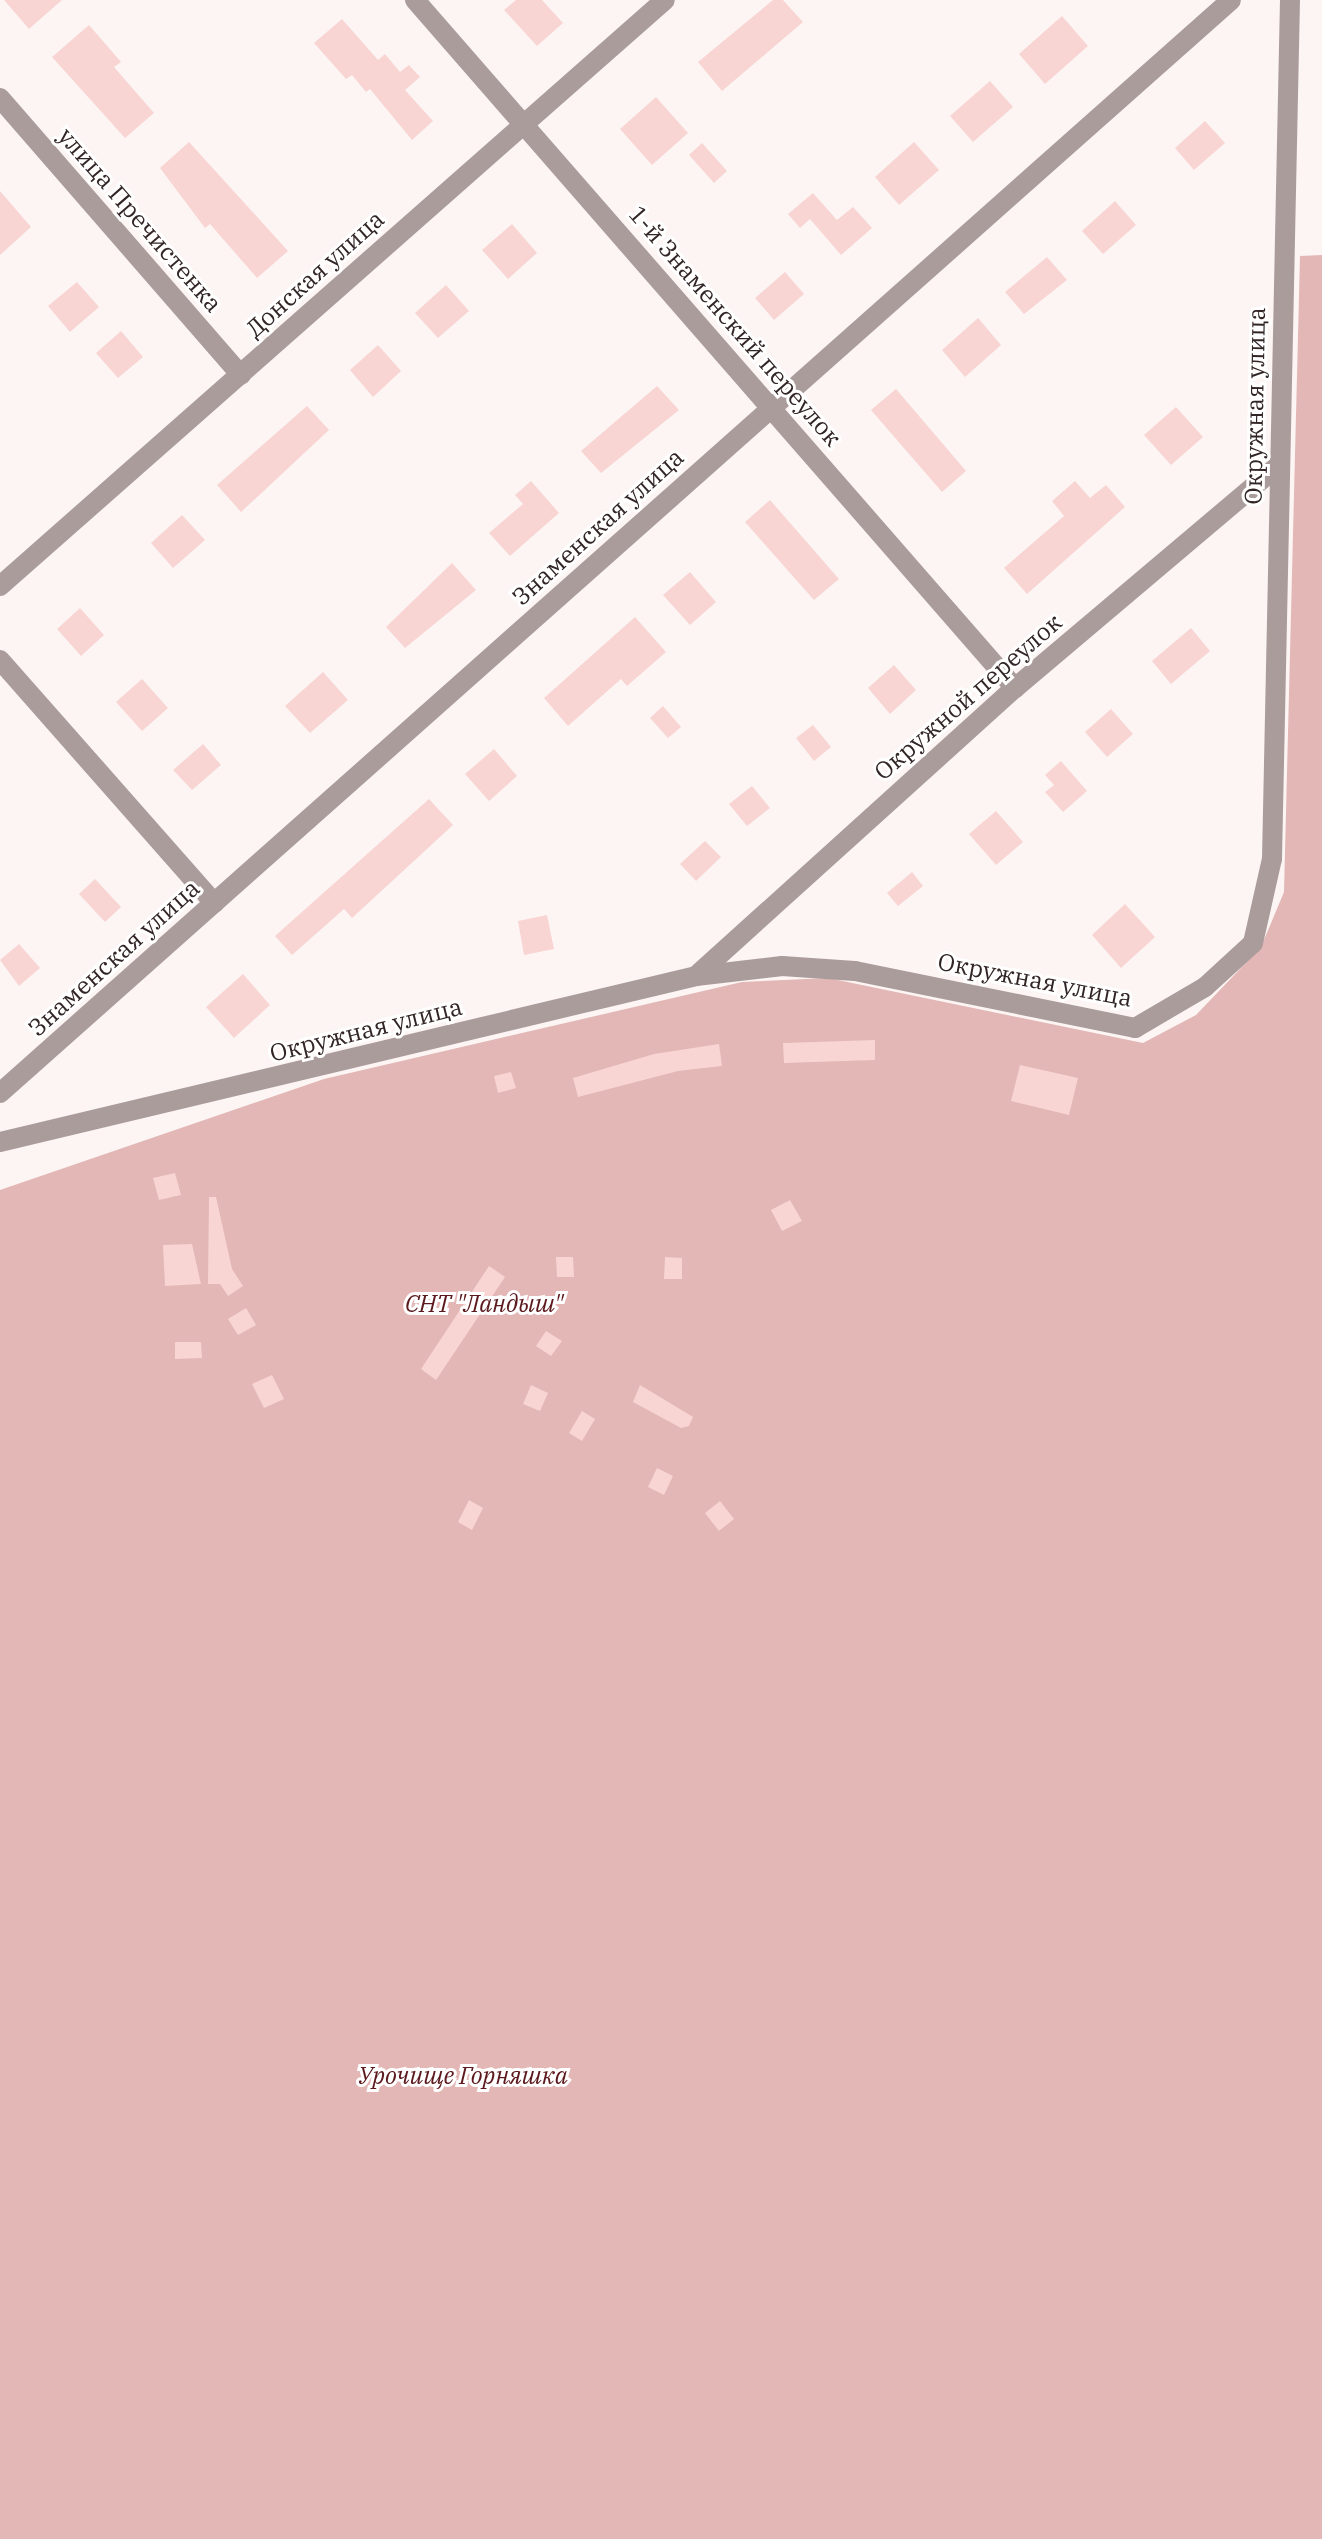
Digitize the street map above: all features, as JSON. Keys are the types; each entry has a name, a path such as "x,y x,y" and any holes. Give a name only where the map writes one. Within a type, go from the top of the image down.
{"street":[{"name":"1-й Знаменский переулок","path":"415,0 1015,688"},
{"name":"Донская улица","path":"0,586 665,0"},
{"name":"Знаменская улица","path":"0,1093 1231,0"},
{"name":"Окружная улица","path":"0,1142 696,976 782,966 855,971 1135,1028 1205,987 1253,943 1272,859 1290,0"},
{"name":"улица Пречистенка","path":"0,98 241,375"},
{"name":"Окружной переулок","path":"696,976 1015,688 1280,464"},
{"path":"0,660 214,903"}],"green space":[{"name":"Урочище Горняшка","path":"1322,255 1322,2539 0,2539 0,1190 324,1079 742,982 828,978 1143,1043 1196,1015 1261,947 1284,892 1300,256"}],"building":[{"path":"4,0 62,0 29,29"},
{"path":"516,0 542,0 563,23 537,46 504,10"},
{"path":"773,0 783,0 803,22 722,91 698,62"},
{"path":"1062,16 1088,46 1045,84 1019,54"},
{"path":"342,19 378,60 385,54 400,72 409,65 420,77 405,90 433,121 412,140 370,89 366,92 352,75 346,79 314,43"},
{"path":"89,25 121,62 114,67 154,113 125,138 52,57"},
{"path":"990,81 1013,107 973,142 950,116"},
{"path":"656,97 688,133 652,165 620,129"},
{"path":"1205,121 1225,143 1194,170 1175,148"},
{"path":"189,142 288,251 257,278 210,224 205,228 160,168"},
{"path":"914,142 939,170 899,205 875,177"},
{"path":"702,143 727,171 714,183 689,155"},
{"path":"0,191 31,227 0,255"},
{"path":"813,193 837,220 853,207 872,228 841,255 810,219 800,228 788,214"},
{"path":"1115,201 1136,225 1103,254 1082,231"},
{"path":"512,224 537,253 508,279 482,250"},
{"path":"1047,257 1067,280 1024,314 1005,292"},
{"path":"785,272 804,294 774,320 755,298"},
{"path":"77,282 99,307 70,332 48,306"},
{"path":"446,285 469,311 438,338 415,313"},
{"path":"978,318 1001,345 965,377 942,350"},
{"path":"121,331 143,357 118,378 96,353"},
{"path":"378,345 401,371 373,397 350,370"},
{"path":"657,386 679,410 601,473 581,451"},
{"path":"896,389 966,471 942,492 871,410"},
{"path":"307,406 329,430 241,512 217,485"},
{"path":"1176,407 1203,437 1171,465 1144,435"},
{"path":"531,481 559,513 510,556 489,533 523,504 515,495"},
{"path":"1075,481 1090,498 1106,485 1125,507 1027,594 1004,568 1064,516 1052,501"},
{"path":"770,500 839,579 814,600 745,522"},
{"path":"182,515 205,540 173,568 151,543"},
{"path":"452,563 476,590 405,648 386,627"},
{"path":"690,572 716,602 690,625 663,595"},
{"path":"80,608 104,635 81,656 57,629"},
{"path":"635,617 666,652 627,686 621,679 568,726 544,698"},
{"path":"1191,628 1210,651 1171,684 1152,661"},
{"path":"894,665 916,690 890,714 868,688"},
{"path":"323,672 348,700 310,733 285,706"},
{"path":"142,679 168,708 142,731 116,702"},
{"path":"663,706 681,727 668,738 650,718"},
{"path":"1111,709 1133,734 1107,757 1085,732"},
{"path":"813,725 831,747 814,761 796,738"},
{"path":"203,744 221,765 192,790 173,770"},
{"path":"494,749 517,776 489,801 465,774"},
{"path":"1061,761 1087,791 1063,812 1045,792 1054,785 1045,775"},
{"path":"752,786 770,808 747,826 729,804"},
{"path":"429,799 453,825 352,918 344,909 292,955 275,936"},
{"path":"996,811 1023,842 996,865 969,834"},
{"path":"705,841 721,857 696,881 680,864"},
{"path":"912,872 923,886 898,906 887,893"},
{"path":"95,879 121,907 105,922 79,894"},
{"path":"1125,904 1155,937 1121,968 1092,935"},
{"path":"547,915 554,949 524,955 518,921"},
{"path":"19,944 40,968 19,986 0,960"},
{"path":"243,974 270,1005 234,1038 206,1007"},
{"path":"875,1040 875,1060 784,1063 783,1043"},
{"path":"719,1044 722,1066 678,1071 578,1097 573,1078 654,1054"},
{"path":"1020,1065 1078,1078 1069,1115 1011,1101"},
{"path":"511,1072 516,1088 498,1093 494,1076"},
{"path":"175,1173 181,1195 159,1200 153,1178"},
{"path":"209,1197 216,1197 232,1269 243,1286 228,1296 220,1284 208,1284"},
{"path":"790,1200 802,1221 782,1231 771,1210"},
{"path":"192,1244 201,1284 165,1286 163,1245"},
{"path":"556,1257 573,1257 574,1277 557,1277"},
{"path":"665,1257 682,1258 682,1279 664,1279"},
{"path":"489,1266 505,1277 436,1380 421,1369"},
{"path":"246,1308 256,1325 238,1335 228,1319"},
{"path":"546,1331 562,1341 551,1356 536,1346"},
{"path":"175,1342 201,1342 202,1358 175,1359"},
{"path":"272,1375 284,1399 264,1408 252,1384"},
{"path":"531,1385 548,1393 540,1411 523,1404"},
{"path":"640,1385 693,1417 689,1426 681,1428 633,1402"},
{"path":"582,1411 595,1419 582,1441 569,1433"},
{"path":"657,1468 673,1476 664,1495 648,1487"},
{"path":"469,1500 483,1508 472,1530 458,1522"},
{"path":"720,1501 734,1519 719,1531 705,1513"}],"park label":[{"name":"СНТ \"Ландыш\"","path":"484,1304"}]}
